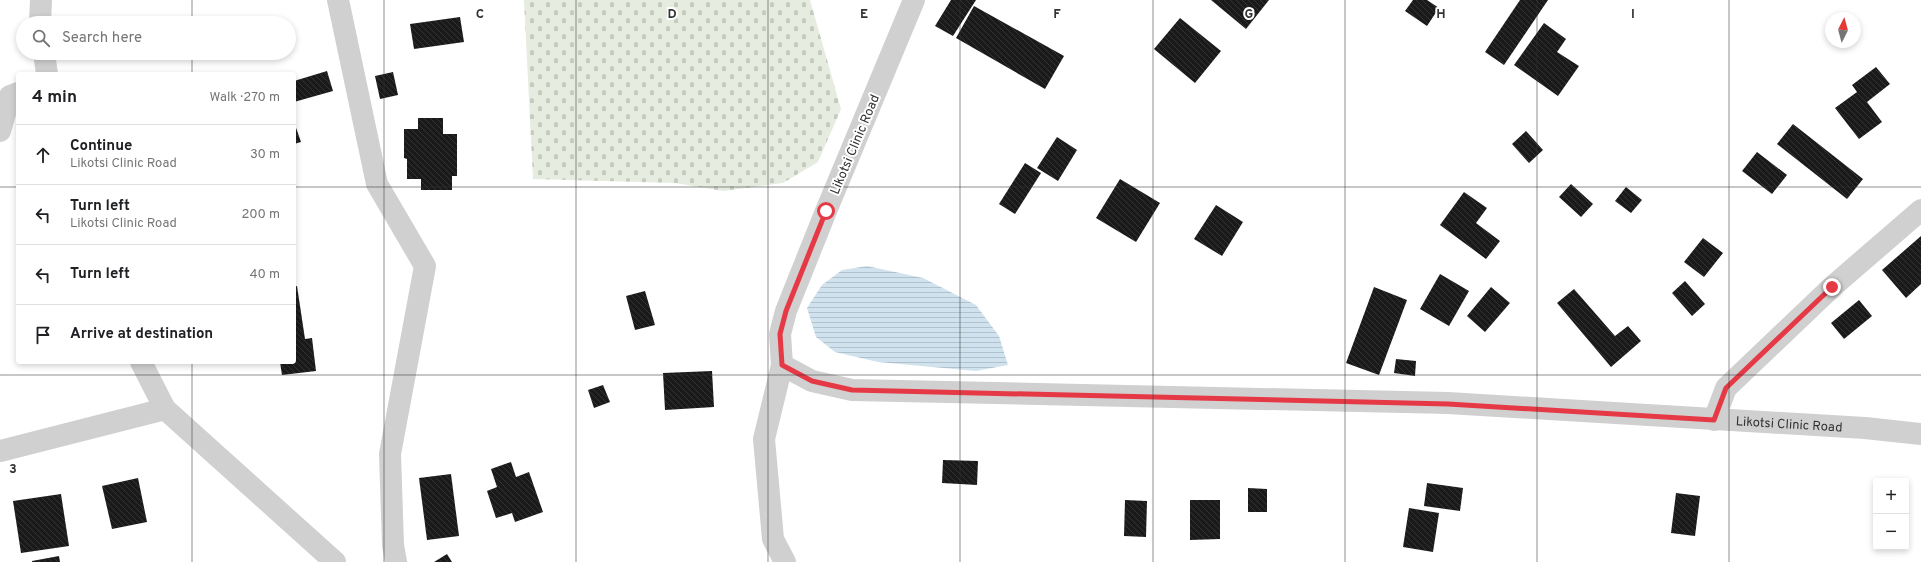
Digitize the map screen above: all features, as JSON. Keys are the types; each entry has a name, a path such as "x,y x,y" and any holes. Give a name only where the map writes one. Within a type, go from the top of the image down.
{"street":[{"path":"40,0 40,16"},
{"path":"338,0 376,184 425,266 390,454 393,545 396,562"},
{"name":"Likotsi Clinic Road","path":"914,0 786,311 780,334 782,365 812,381 852,390 1448,404 1865,428 1921,434"},
{"path":"45,60 47,72"},
{"path":"0,131 9,96"},
{"path":"1714,420 1726,388 1832,287 1921,210"},
{"path":"141,364 165,409 335,562"},
{"path":"782,365 764,438 773,539 785,562"},
{"path":"0,451 165,409"}],"green space":[{"path":"524,0 810,0 841,109 818,162 783,183 723,191 675,183 533,179"}],"water":[{"path":"867,266 923,278 976,305 999,336 1008,365 976,371 878,362 835,352 816,337 807,308 822,285 842,270"}],"building":[{"path":"951,0 976,0 953,36 935,26"},
{"path":"1211,0 1269,0 1246,29"},
{"path":"1413,0 1427,0 1439,8 1427,26 1405,11"},
{"path":"1520,0 1548,0 1504,65 1485,52"},
{"path":"974,6 1064,56 1045,89 956,38"},
{"path":"460,17 464,42 414,49 410,24"},
{"path":"1180,18 1221,51 1195,83 1154,49"},
{"path":"1544,23 1566,39 1557,52 1579,66 1558,96 1514,65"},
{"path":"1876,67 1890,84 1867,102 1882,122 1859,139 1835,108 1857,92 1852,85"},
{"path":"327,71 333,91 296,101 296,80"},
{"path":"393,72 398,95 380,99 375,76"},
{"path":"418,118 443,118 443,134 457,134 457,176 452,176 452,190 421,190 421,179 407,179 407,159 404,158 404,129 418,129"},
{"path":"1793,124 1863,179 1847,199 1777,144"},
{"path":"296,128 301,142 296,143"},
{"path":"1526,131 1543,150 1529,163 1512,144"},
{"path":"1057,137 1077,150 1058,181 1037,168"},
{"path":"1757,152 1787,175 1772,194 1742,171"},
{"path":"1025,163 1041,173 1015,214 999,204"},
{"path":"1120,179 1160,203 1136,242 1096,218"},
{"path":"1571,184 1593,204 1581,217 1559,197"},
{"path":"1626,187 1642,200 1631,213 1615,201"},
{"path":"1464,192 1487,208 1476,223 1500,241 1486,259 1440,225"},
{"path":"1216,205 1243,222 1222,256 1194,239"},
{"path":"1921,236 1921,284 1906,298 1882,270"},
{"path":"1703,238 1723,253 1704,277 1684,262"},
{"path":"1440,274 1469,291 1449,326 1420,309"},
{"path":"1685,281 1705,304 1692,316 1672,293"},
{"path":"296,286 305,339 312,338 316,371 282,375 280,364 296,364"},
{"path":"1374,287 1407,300 1379,375 1346,363"},
{"path":"1491,287 1510,303 1485,332 1467,316"},
{"path":"1574,289 1615,336 1628,326 1641,341 1611,367 1557,303"},
{"path":"645,291 655,325 635,330 626,296"},
{"path":"1859,300 1872,316 1844,339 1831,323"},
{"path":"1396,359 1416,361 1415,376 1394,373"},
{"path":"712,371 714,407 665,410 663,373"},
{"path":"603,385 610,402 594,408 588,390"},
{"path":"943,460 978,461 977,485 942,483"},
{"path":"511,462 516,477 529,472 543,512 515,522 512,513 496,518 487,491 497,487 491,469"},
{"path":"451,474 459,536 427,540 419,478"},
{"path":"138,478 147,522 112,529 102,486"},
{"path":"1427,483 1463,488 1460,511 1424,506"},
{"path":"1248,488 1267,489 1267,512 1248,512"},
{"path":"1676,493 1700,496 1695,536 1671,533"},
{"path":"61,494 69,546 21,553 13,501"},
{"path":"1125,500 1147,501 1146,537 1124,536"},
{"path":"1190,500 1220,500 1220,539 1190,540"},
{"path":"1409,508 1439,513 1433,552 1403,547"},
{"path":"447,554 452,562 434,562"},
{"path":"59,556 60,562 32,562 32,561"}],"route":[{"path":"826,211 786,311 780,334 782,365 812,381 852,390 1448,404 1714,420 1726,388 1832,287"}]}
